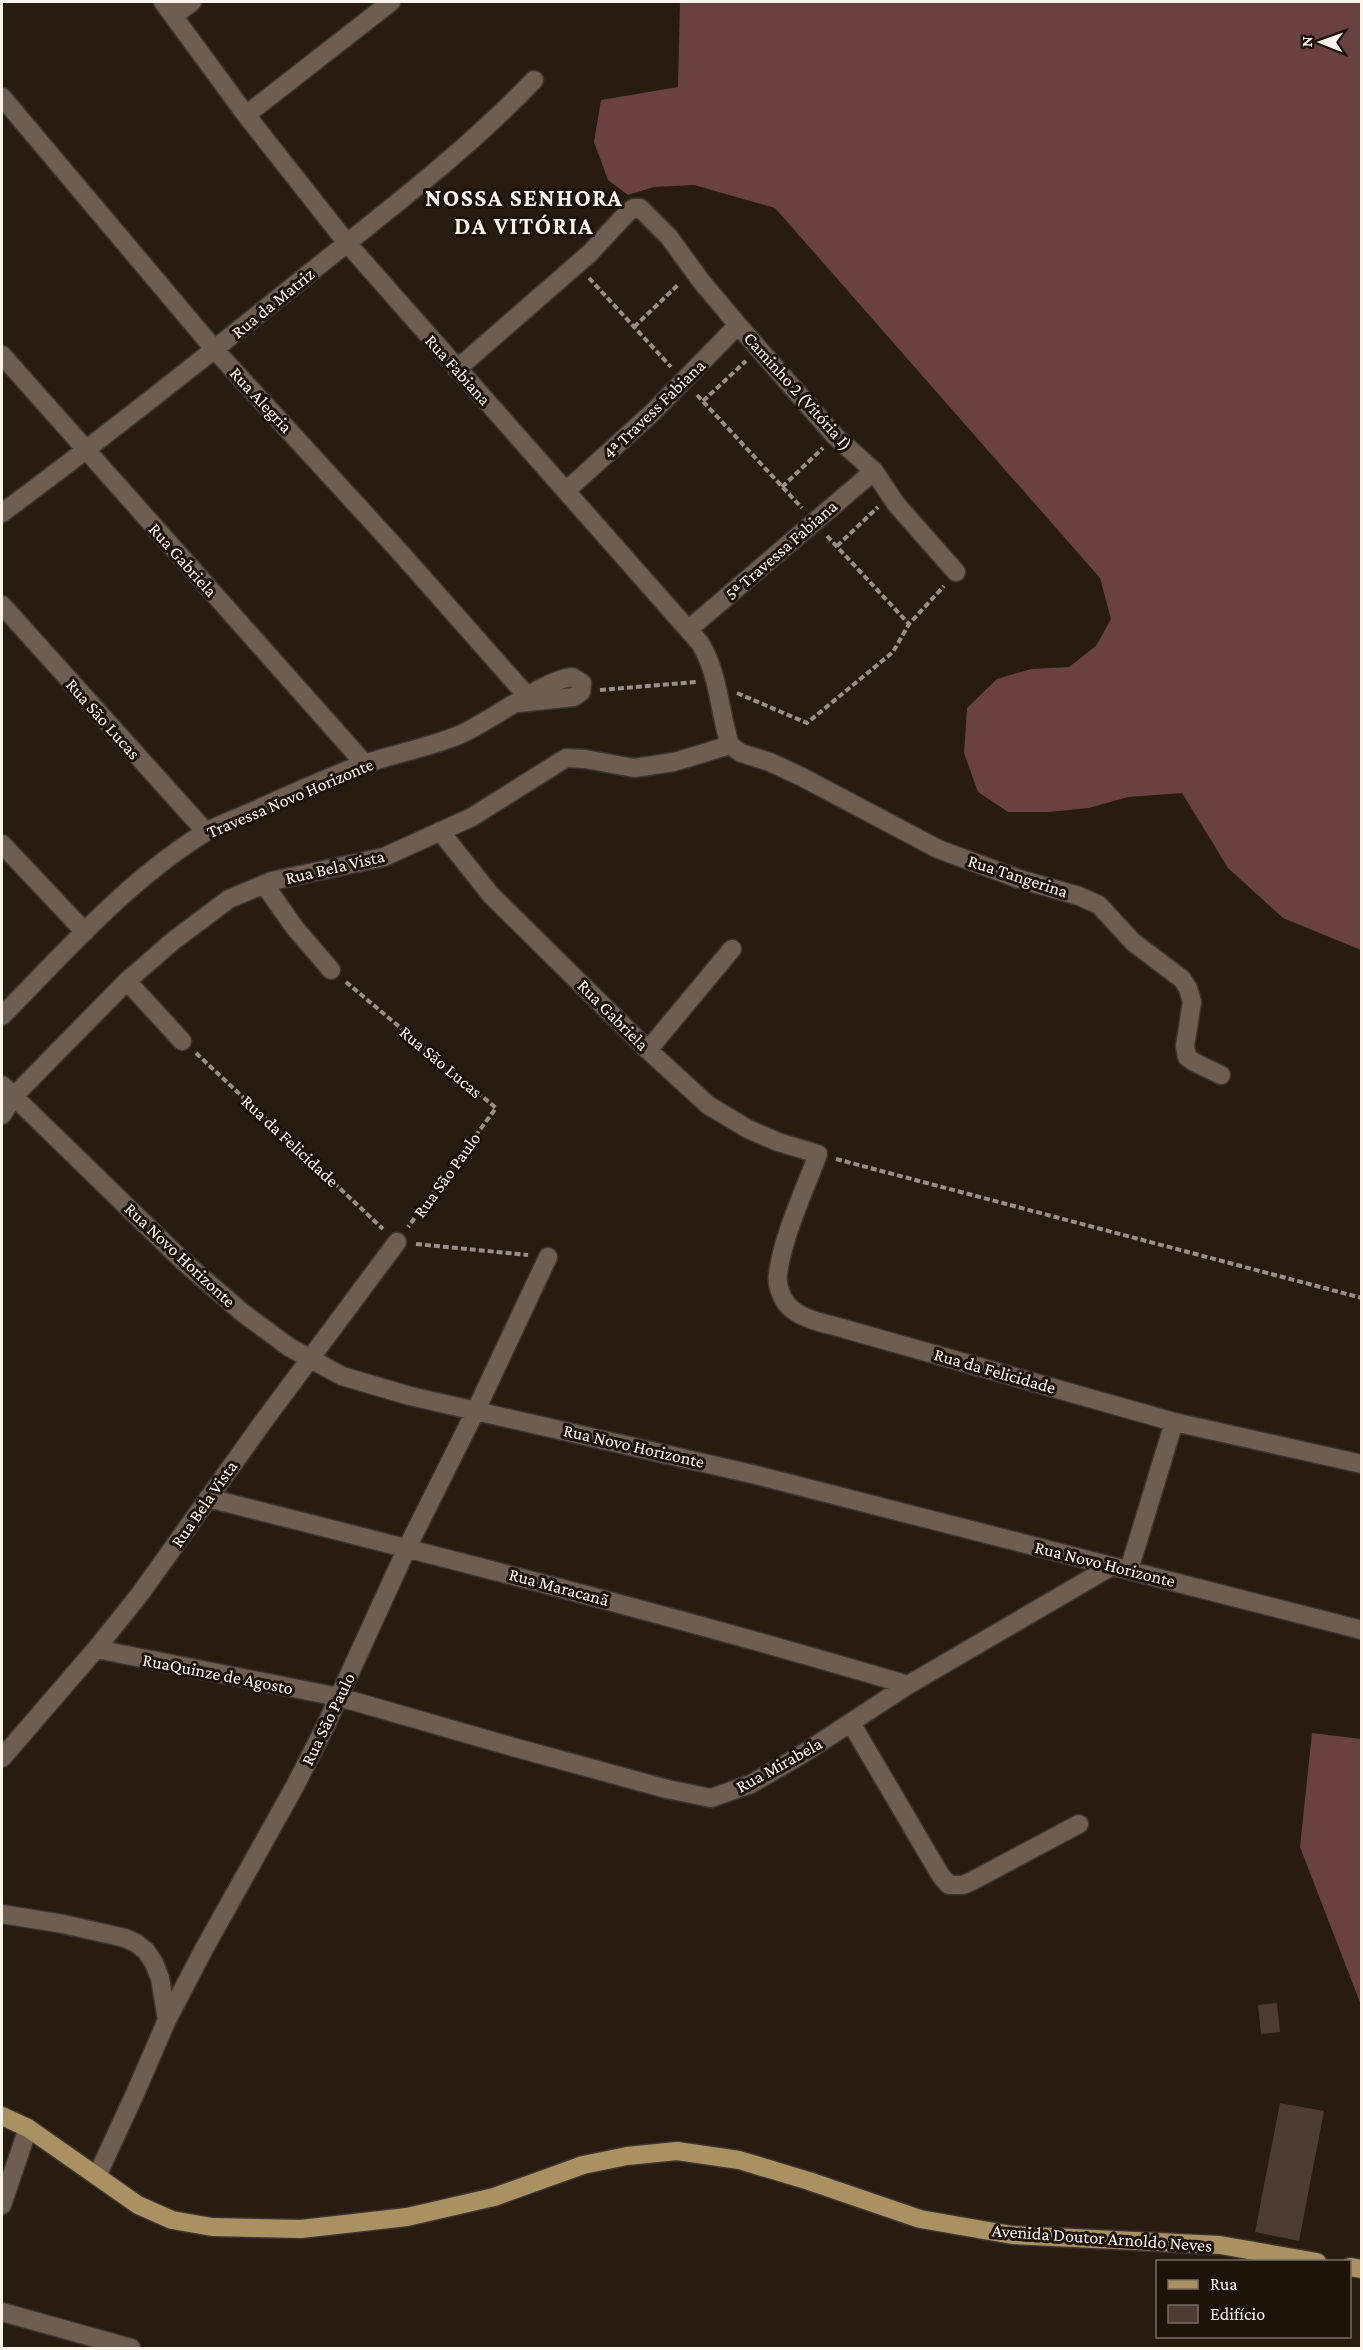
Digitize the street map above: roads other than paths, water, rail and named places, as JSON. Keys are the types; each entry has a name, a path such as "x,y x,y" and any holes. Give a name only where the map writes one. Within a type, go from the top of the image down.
{"main road":[{"name":"Avenida Doutor Arnoldo Neves","path":"2,2116 28,2128 138,2205 172,2220 212,2227 301,2229 407,2217 494,2197 583,2165 627,2156 677,2151 739,2160 920,2219 1012,2235 1220,2245 1306,2260"}],"street":[{"path":"169,9 192,2"},
{"path":"246,115 392,2"},
{"name":"Rua Fabiana","path":"169,9 246,115 348,243 689,629 706,653 716,683 722,722 730,745"},
{"name":"Rua da Matriz","path":"2,513 86,451 434,174 509,106 534,80"},
{"name":"Rua Alegria","path":"2,97 214,350 399,551 523,700"},
{"name":"Caminho 2 (Vitória I)","path":"457,369 576,265 628,212 634,208 641,209 669,237 738,325 836,436 873,471 890,495 956,572"},
{"name":"4ª Travess Fabiana","path":"567,490 653,412 738,325"},
{"name":"Rua Gabriela","path":"2,355 365,764"},
{"name":"5ª Travessa Fabiana","path":"689,629 873,471"},
{"name":"Rua São Lucas","path":"2,606 206,832"},
{"name":"Travessa Novo Horizonte","path":"2,1016 85,932 168,859 206,832 365,764 455,736 486,722 568,677 581,681 580,692"},
{"name":"Rua Bela Vista","path":"2,1115 7,1091 127,981 202,918 229,899 264,884 384,857 472,817 566,758 578,758 622,767 644,768 674,762 730,745"},
{"name":"Rua Tangerina","path":"730,745 741,753 770,762 802,777 938,849 1019,879 1079,896 1099,905 1133,942 1176,974 1188,988 1191,1009 1185,1052 1187,1057 1194,1062 1221,1075"},
{"name":"Rua Gabriela","path":"440,831 491,895 648,1050 708,1105 748,1129 778,1142 818,1154"},
{"path":"2,843 85,932"},
{"path":"264,884 331,970"},
{"path":"648,1050 732,949"},
{"path":"127,981 182,1041"},
{"name":"Rua Novo Horizonte","path":"7,1091 184,1262 243,1313 309,1360 342,1376 410,1396 752,1474 1362,1630"},
{"name":"Rua da Felicidade","path":"818,1154 778,1275 779,1288 784,1300 802,1316 1174,1422 1362,1464"},
{"name":"Rua Bela Vista","path":"2,1758 140,1594 397,1242"},
{"name":"Rua São Paulo","path":"97,2176 167,2020 295,1786 339,1697 407,1548 476,1410 548,1257"},
{"path":"1121,1568 1174,1422"},
{"name":"Rua Maracanã","path":"208,1498 757,1640 908,1685"},
{"name":"Rua Mirabela","path":"339,1697 667,1789 711,1798 751,1784 801,1755 908,1685 1121,1568"},
{"name":"RuaQuinze de Agosto","path":"96,1649 339,1697"},
{"path":"851,1723 941,1876 950,1885 963,1885 972,1881 1079,1824"},
{"path":"2,1914 63,1923 125,1938 136,1943 146,1951 154,1963 160,1978 167,2020"},
{"path":"2,2205 28,2128"},
{"path":"2,2312 131,2349"}],"district":[{"name":"NOSSA SENHORA DA VITÓRIA","path":"524,212"}]}
